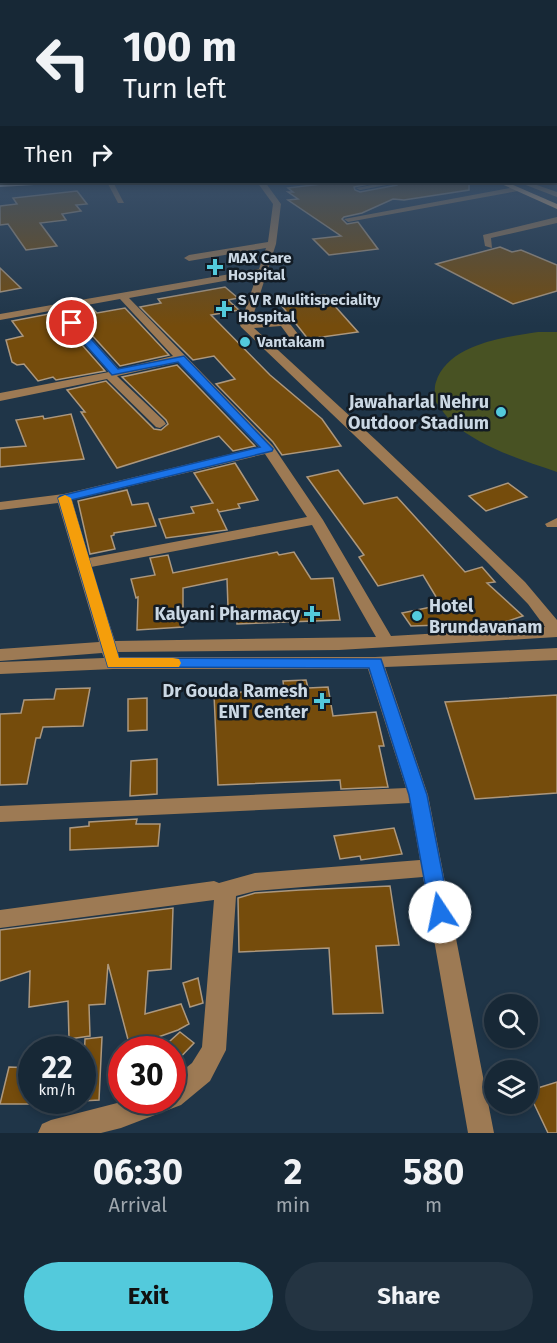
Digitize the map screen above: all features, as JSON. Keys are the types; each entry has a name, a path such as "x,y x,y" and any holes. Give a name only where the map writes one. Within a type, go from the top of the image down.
{"street":[{"path":"245,326 272,244 275,221"},
{"path":"489,246 486,237 553,221"},
{"path":"189,258 272,244"},
{"path":"0,317 263,271"},
{"path":"122,296 268,449 316,520 387,643"},
{"path":"57,306 112,374 160,424"},
{"path":"276,313 302,347 319,344"},
{"path":"245,326 284,323"},
{"path":"0,668 111,655 387,643 557,632 539,605 512,578 345,416 245,326"},
{"path":"0,397 180,358"},
{"path":"0,506 64,498 268,449"},
{"path":"64,498 111,655"},
{"path":"83,564 316,520"},
{"path":"0,655 111,655 375,663 557,654"},
{"path":"375,663 418,795 481,1133"},
{"path":"0,814 418,795"},
{"path":"0,919 173,894 221,891 255,882 432,868"},
{"path":"186,1084 201,1072 214,1050 226,899 221,891"},
{"path":"51,1133 124,1114"}],"green space":[{"name":"Jawaharlal Nehru Outdoor Stadium","path":"538,332 557,332 557,472 477,440 453,423 435,401 436,382 442,369 452,359 465,351 494,340"}],"building":[{"path":"0,221 58,221 40,223 57,246 26,250 8,224 0,225"},
{"path":"319,221 344,221 347,224 358,222 378,249 329,255 313,239 341,236"},
{"path":"500,247 512,252 521,250 557,265 557,291 513,304 436,264"},
{"path":"0,268 21,288 0,292"},
{"path":"225,287 238,298 228,300 239,310 211,315 270,375 322,419 341,446 282,455 273,442 216,384 235,379 214,356 193,360 140,307 161,303 158,299"},
{"path":"325,295 358,332 308,339 278,301"},
{"path":"91,307 97,313 125,308 169,355 120,366 69,310"},
{"path":"54,313 105,371 38,381 24,364 17,365 12,362 6,340 23,336 12,321"},
{"path":"177,365 255,446 233,451 219,436 117,468 81,412 85,412 67,390 106,381 154,429 161,430 168,424 166,420 122,377"},
{"path":"71,414 84,459 0,467 0,448 26,446 16,420 43,416 44,419"},
{"path":"235,463 258,500 238,504 240,508 219,512 217,509 227,530 166,538 159,519 194,513 191,507 213,503 194,473"},
{"path":"338,470 364,504 397,497 465,572 482,567 495,582 487,583 523,616 502,623 411,626 402,613 441,605 423,575 378,586 359,557 364,555 307,477"},
{"path":"508,483 527,497 486,511 469,496"},
{"path":"127,490 132,505 148,503 156,526 114,533 111,536 115,549 90,554 78,501"},
{"path":"277,552 279,555 294,552 311,579 333,578 340,620 237,624 236,607 228,607 227,579 183,588 183,627 137,630 138,597 136,598 131,579 155,575 150,558 168,555 173,573"},
{"path":"306,680 308,688 328,687 333,716 376,712 384,746 379,746 388,787 341,789 340,780 218,785 214,694 284,689 283,681"},
{"path":"90,688 83,726 43,727 40,738 36,738 27,784 0,785 0,714 21,713 24,700 54,699 56,689"},
{"path":"557,695 557,793 475,799 445,702"},
{"path":"147,698 147,730 128,731 128,699"},
{"path":"157,759 157,794 130,796 131,761"},
{"path":"137,819 136,824 160,824 158,846 70,850 70,828 89,826 89,822"},
{"path":"394,828 402,854 361,860 360,856 340,859 334,836"},
{"path":"390,886 399,945 376,946 383,1013 333,1014 329,948 239,952 238,898 255,893"},
{"path":"173,908 171,969 148,971 145,1014 181,1004 189,1024 161,1036 127,1036 108,964 105,1004 89,1005 90,1036 69,1036 68,1001 29,1007 30,971 0,981 0,930"},
{"path":"198,978 203,1003 190,1007 183,983"},
{"path":"102,1037 99,1100 96,1100 96,1038"},
{"path":"186,1037 194,1043 186,1051"},
{"path":"9,1067 18,1067 18,1104 0,1104"},
{"path":"557,1082 557,1133 548,1133 538,1112 538,1088"}],"slow traffic":[{"path":"65,498 113,663 173,663"}],"place":[{"name":"MAX Care Hospital","path":"215,267"},
{"name":"S V R Mulitispeciality Hospital","path":"224,309"},
{"name":"Vantakam","path":"245,342"},
{"name":"Jawaharlal Nehru Outdoor Stadium","path":"501,412"},
{"name":"Kalyani Pharmacy","path":"312,614"},
{"name":"Hotel Brundavanam","path":"417,616"},
{"name":"Dr Gouda Ramesh ENT Center","path":"322,701"}],"route":[{"path":"72,323 116,373 180,358 268,449 64,498 113,663 375,663 418,795 440,912"}]}
